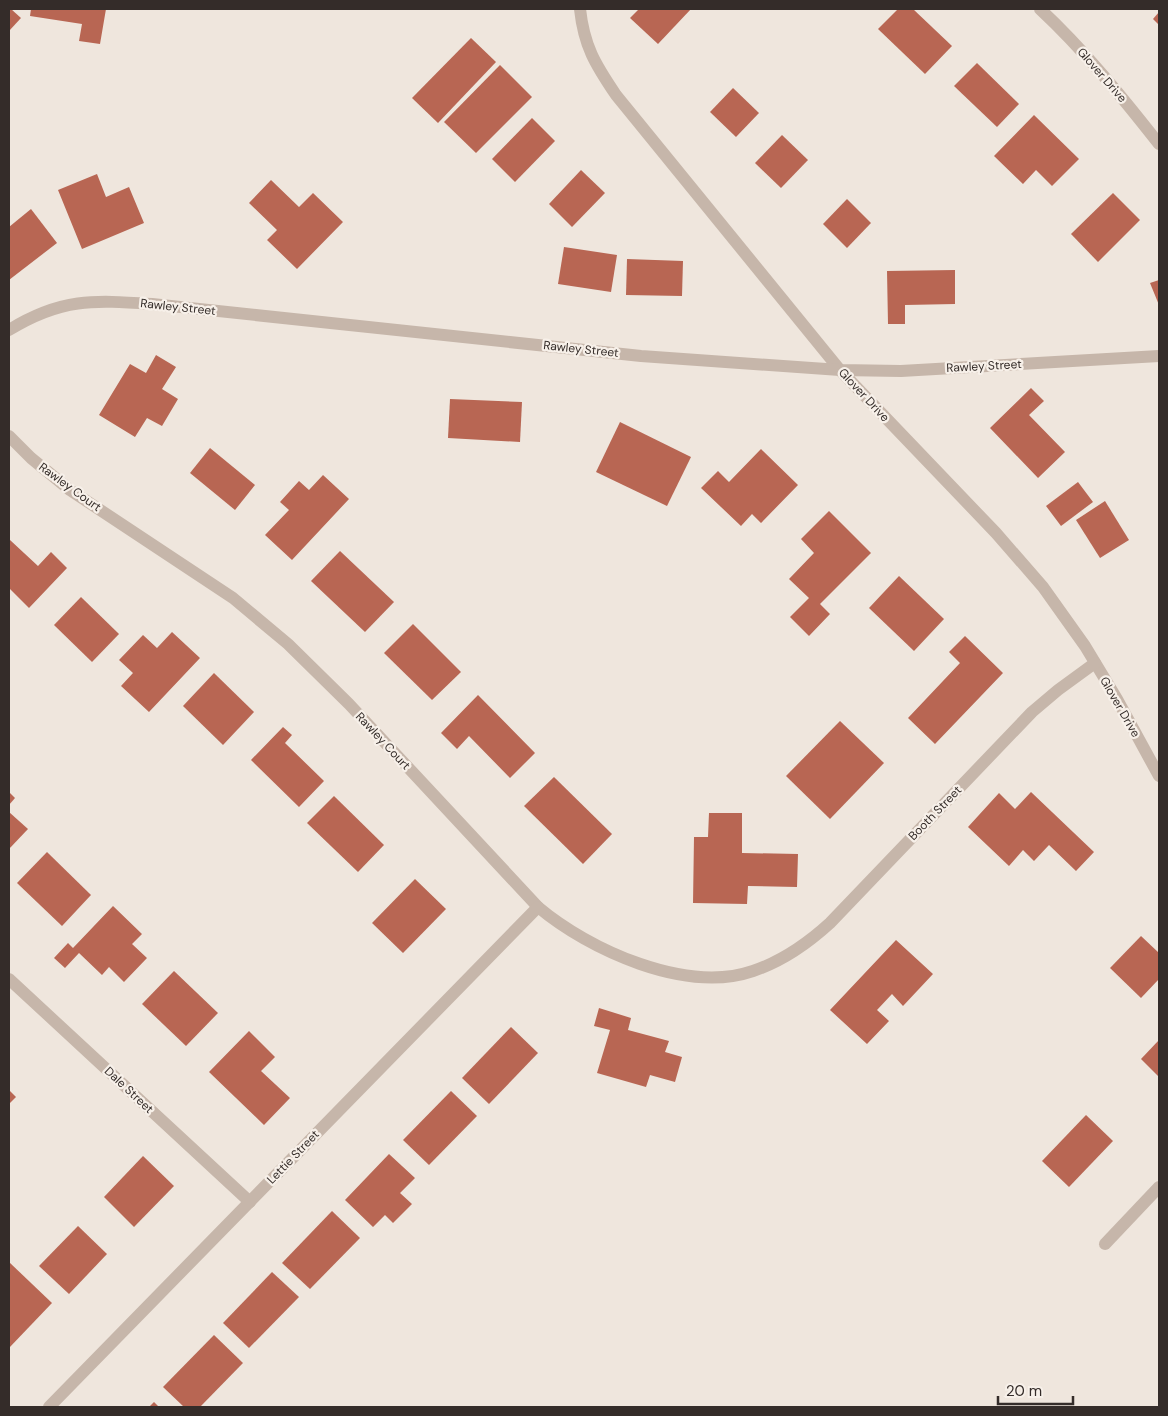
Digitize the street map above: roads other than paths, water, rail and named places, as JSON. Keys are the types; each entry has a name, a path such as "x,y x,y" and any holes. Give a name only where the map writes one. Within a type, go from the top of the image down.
{"street":[{"name":"Glover Drive","path":"580,9 587,44 595,64 616,94 840,370 1026,566 1058,607 1095,663 1159,776"},
{"name":"Glover Drive","path":"1040,9 1069,37 1110,82 1159,144"},
{"name":"Rawley Street","path":"9,330 27,319 56,307 86,302 119,302 641,356 840,370 901,371 1159,356"},
{"name":"Rawley Court","path":"9,436 31,458 70,490 233,598 288,644 349,704 538,907 560,925 620,956 688,976 715,977 747,973 776,962"},
{"name":"Booth Street","path":"776,962 803,946 830,923 1032,712 1095,663"},
{"name":"Lettie Street","path":"49,1407 538,907"},
{"name":"Dale Street","path":"9,979 250,1202"},
{"path":"1104,1244 1159,1187"}]}
